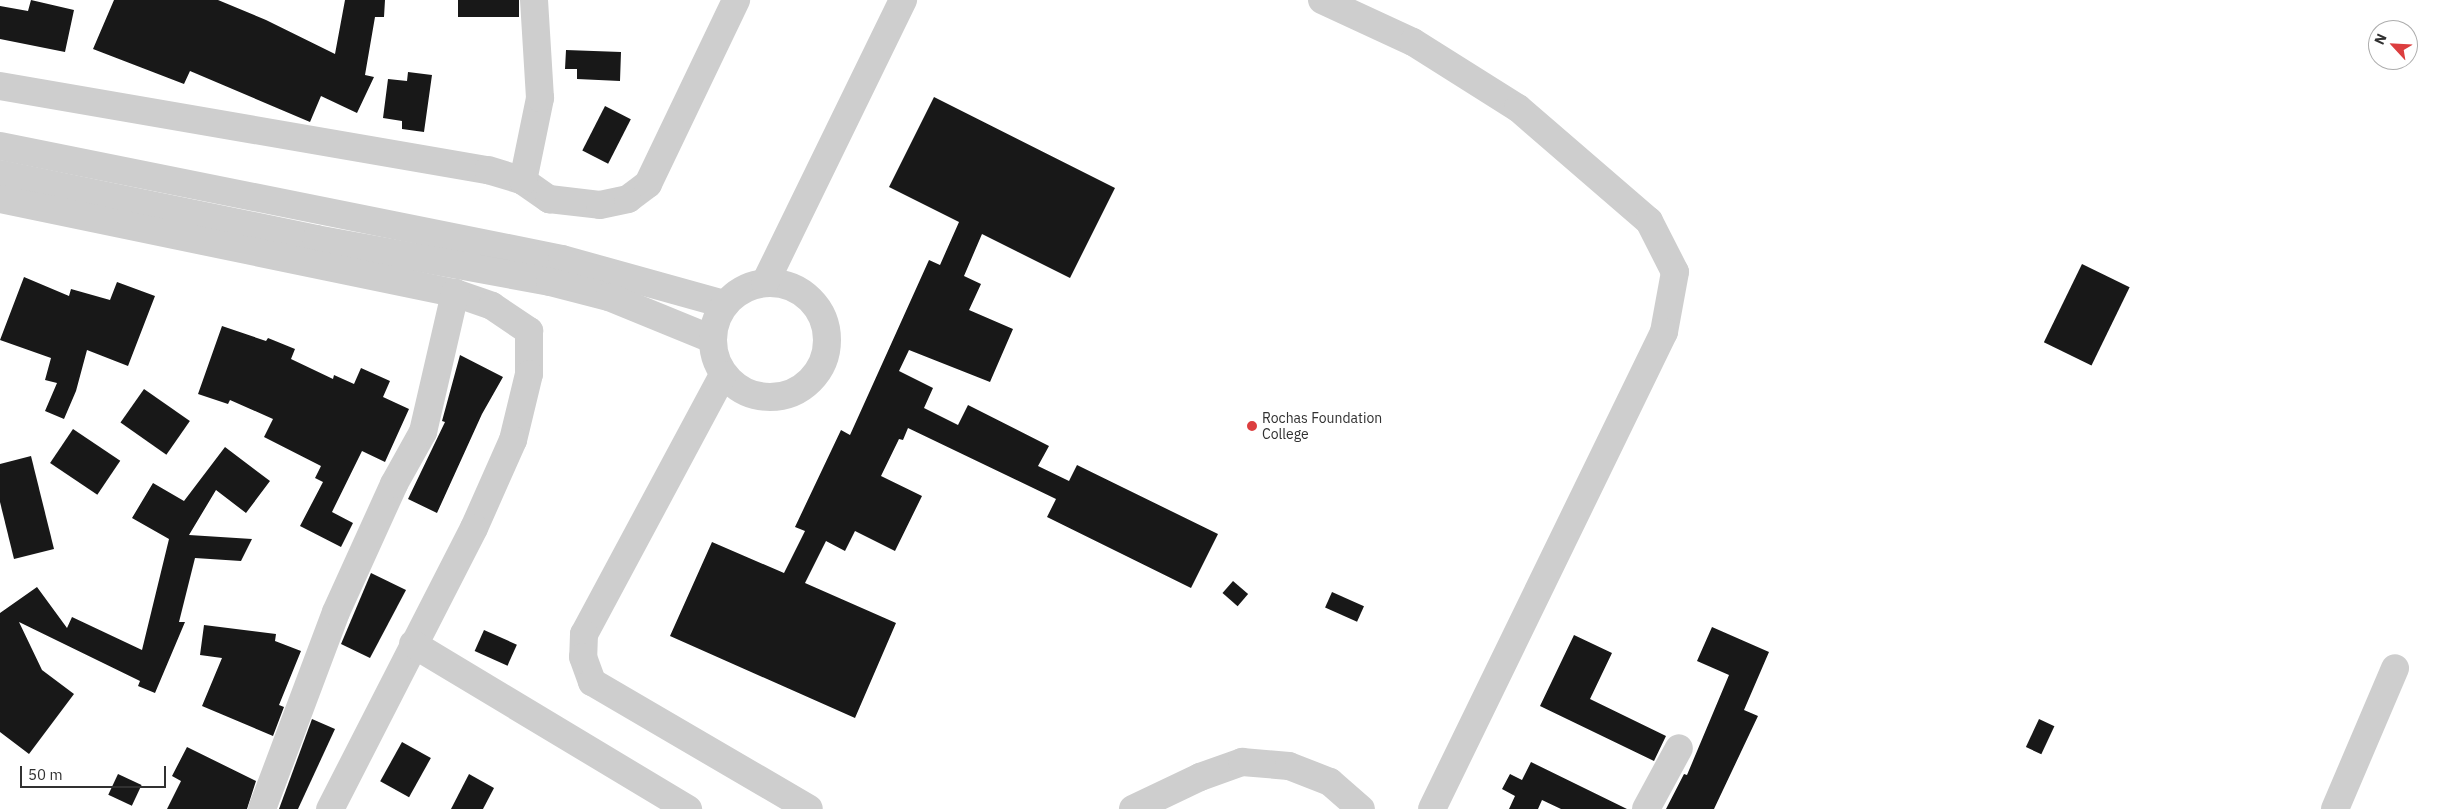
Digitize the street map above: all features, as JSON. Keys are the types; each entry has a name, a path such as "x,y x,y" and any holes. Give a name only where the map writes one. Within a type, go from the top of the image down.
{"street":[{"path":"522,181 540,98 534,0"},
{"path":"0,86 488,170 522,181 550,199 600,205 628,199 648,184 736,0"},
{"path":"765,283 903,0"},
{"path":"1322,0 1413,42 1518,108 1649,221 1675,272 1664,332 1432,809"},
{"path":"0,146 562,259 724,304"},
{"path":"0,174 316,239 550,282 609,297 712,339"},
{"path":"0,200 455,293 492,306 529,331 529,374 512,440 474,528 330,809"},
{"path":"765,283 792,287 808,297 820,311 826,329 827,348 821,367 801,388 774,398 755,396 737,388 723,375 714,358 712,339 715,321 724,304 738,292 765,283"},
{"path":"262,809 336,612 394,484 422,432 455,293"},
{"path":"723,375 584,634 583,657 592,682 809,809"},
{"path":"413,644 688,809"},
{"path":"2335,809 2395,668"},
{"path":"1646,809 1679,748"},
{"path":"1133,809 1200,777 1242,762 1289,766 1330,782 1360,809"}],"building":[{"path":"31,0 74,10 65,52 0,39 0,6 28,11"},
{"path":"114,0 218,0 266,20 335,54 345,0 385,0 384,17 375,17 365,75 374,77 357,113 321,96 310,122 190,71 184,84 93,49"},
{"path":"458,0 519,0 519,17 458,17"},
{"path":"566,50 621,52 620,81 577,79 577,69 565,69"},
{"path":"408,72 432,75 424,132 402,129 402,121 383,118 388,79 407,81"},
{"path":"934,97 1115,188 1070,278 982,234 964,276 981,284 969,310 1013,329 990,382 909,350 899,371 933,388 924,408 958,425 968,405 1049,446 1038,466 1069,481 1077,465 1218,534 1191,588 1047,517 1056,499 908,428 903,440 899,439 881,476 922,496 895,551 855,531 845,551 826,541 805,583 896,623 855,718 670,636 712,542 784,573 805,531 795,527 841,430 850,435 929,260 940,265 959,222 889,187"},
{"path":"605,106 631,119 608,164 582,151"},
{"path":"2082,264 2130,287 2091,365 2044,342"},
{"path":"24,277 69,296 71,289 110,300 117,282 155,296 128,366 87,350 76,391 64,419 45,411 57,383 45,380 51,358 0,340"},
{"path":"222,326 266,341 268,338 295,349 291,359 333,379 334,375 354,384 361,368 390,381 383,397 409,409 385,462 362,451 332,512 353,523 341,547 300,526 323,482 315,478 321,466 264,437 273,419 230,400 228,404 198,394"},
{"path":"460,355 503,377 482,414 437,513 408,499 445,422 442,421"},
{"path":"144,389 190,421 166,455 120,423"},
{"path":"73,429 120,461 97,495 50,463"},
{"path":"225,447 270,481 246,513 216,490 189,535 252,539 241,561 195,558 179,622 185,622 155,693 138,686 140,681 19,622 42,670 74,694 29,754 0,732 0,613 37,587 67,628 72,617 142,650 169,539 132,518 153,483 184,501"},
{"path":"31,456 54,549 14,559 0,502 0,464"},
{"path":"371,573 406,590 370,658 341,644"},
{"path":"1233,581 1248,594 1238,606 1223,593"},
{"path":"1332,592 1364,606 1357,622 1325,608"},
{"path":"204,625 276,634 275,641 301,651 279,705 284,707 273,736 202,706 222,658 200,655"},
{"path":"1712,627 1769,652 1744,710 1758,716 1714,809 1666,809 1684,774 1687,775 1729,675 1697,661"},
{"path":"484,630 517,645 508,666 475,651"},
{"path":"1574,635 1612,653 1590,699 1666,736 1654,761 1540,706"},
{"path":"312,719 335,729 298,809 279,809"},
{"path":"2039,719 2054,726 2041,754 2026,747"},
{"path":"402,742 431,758 409,797 380,781"},
{"path":"187,747 256,781 247,809 167,809 181,781 172,776"},
{"path":"1531,762 1627,809 1561,809 1542,800 1538,809 1509,809 1515,796 1502,789 1510,774 1522,780"},
{"path":"118,774 142,785 132,806 108,795"},
{"path":"469,774 494,788 483,809 451,809"}],"place":[{"name":"Rochas Foundation College","path":"1252,426"}]}
